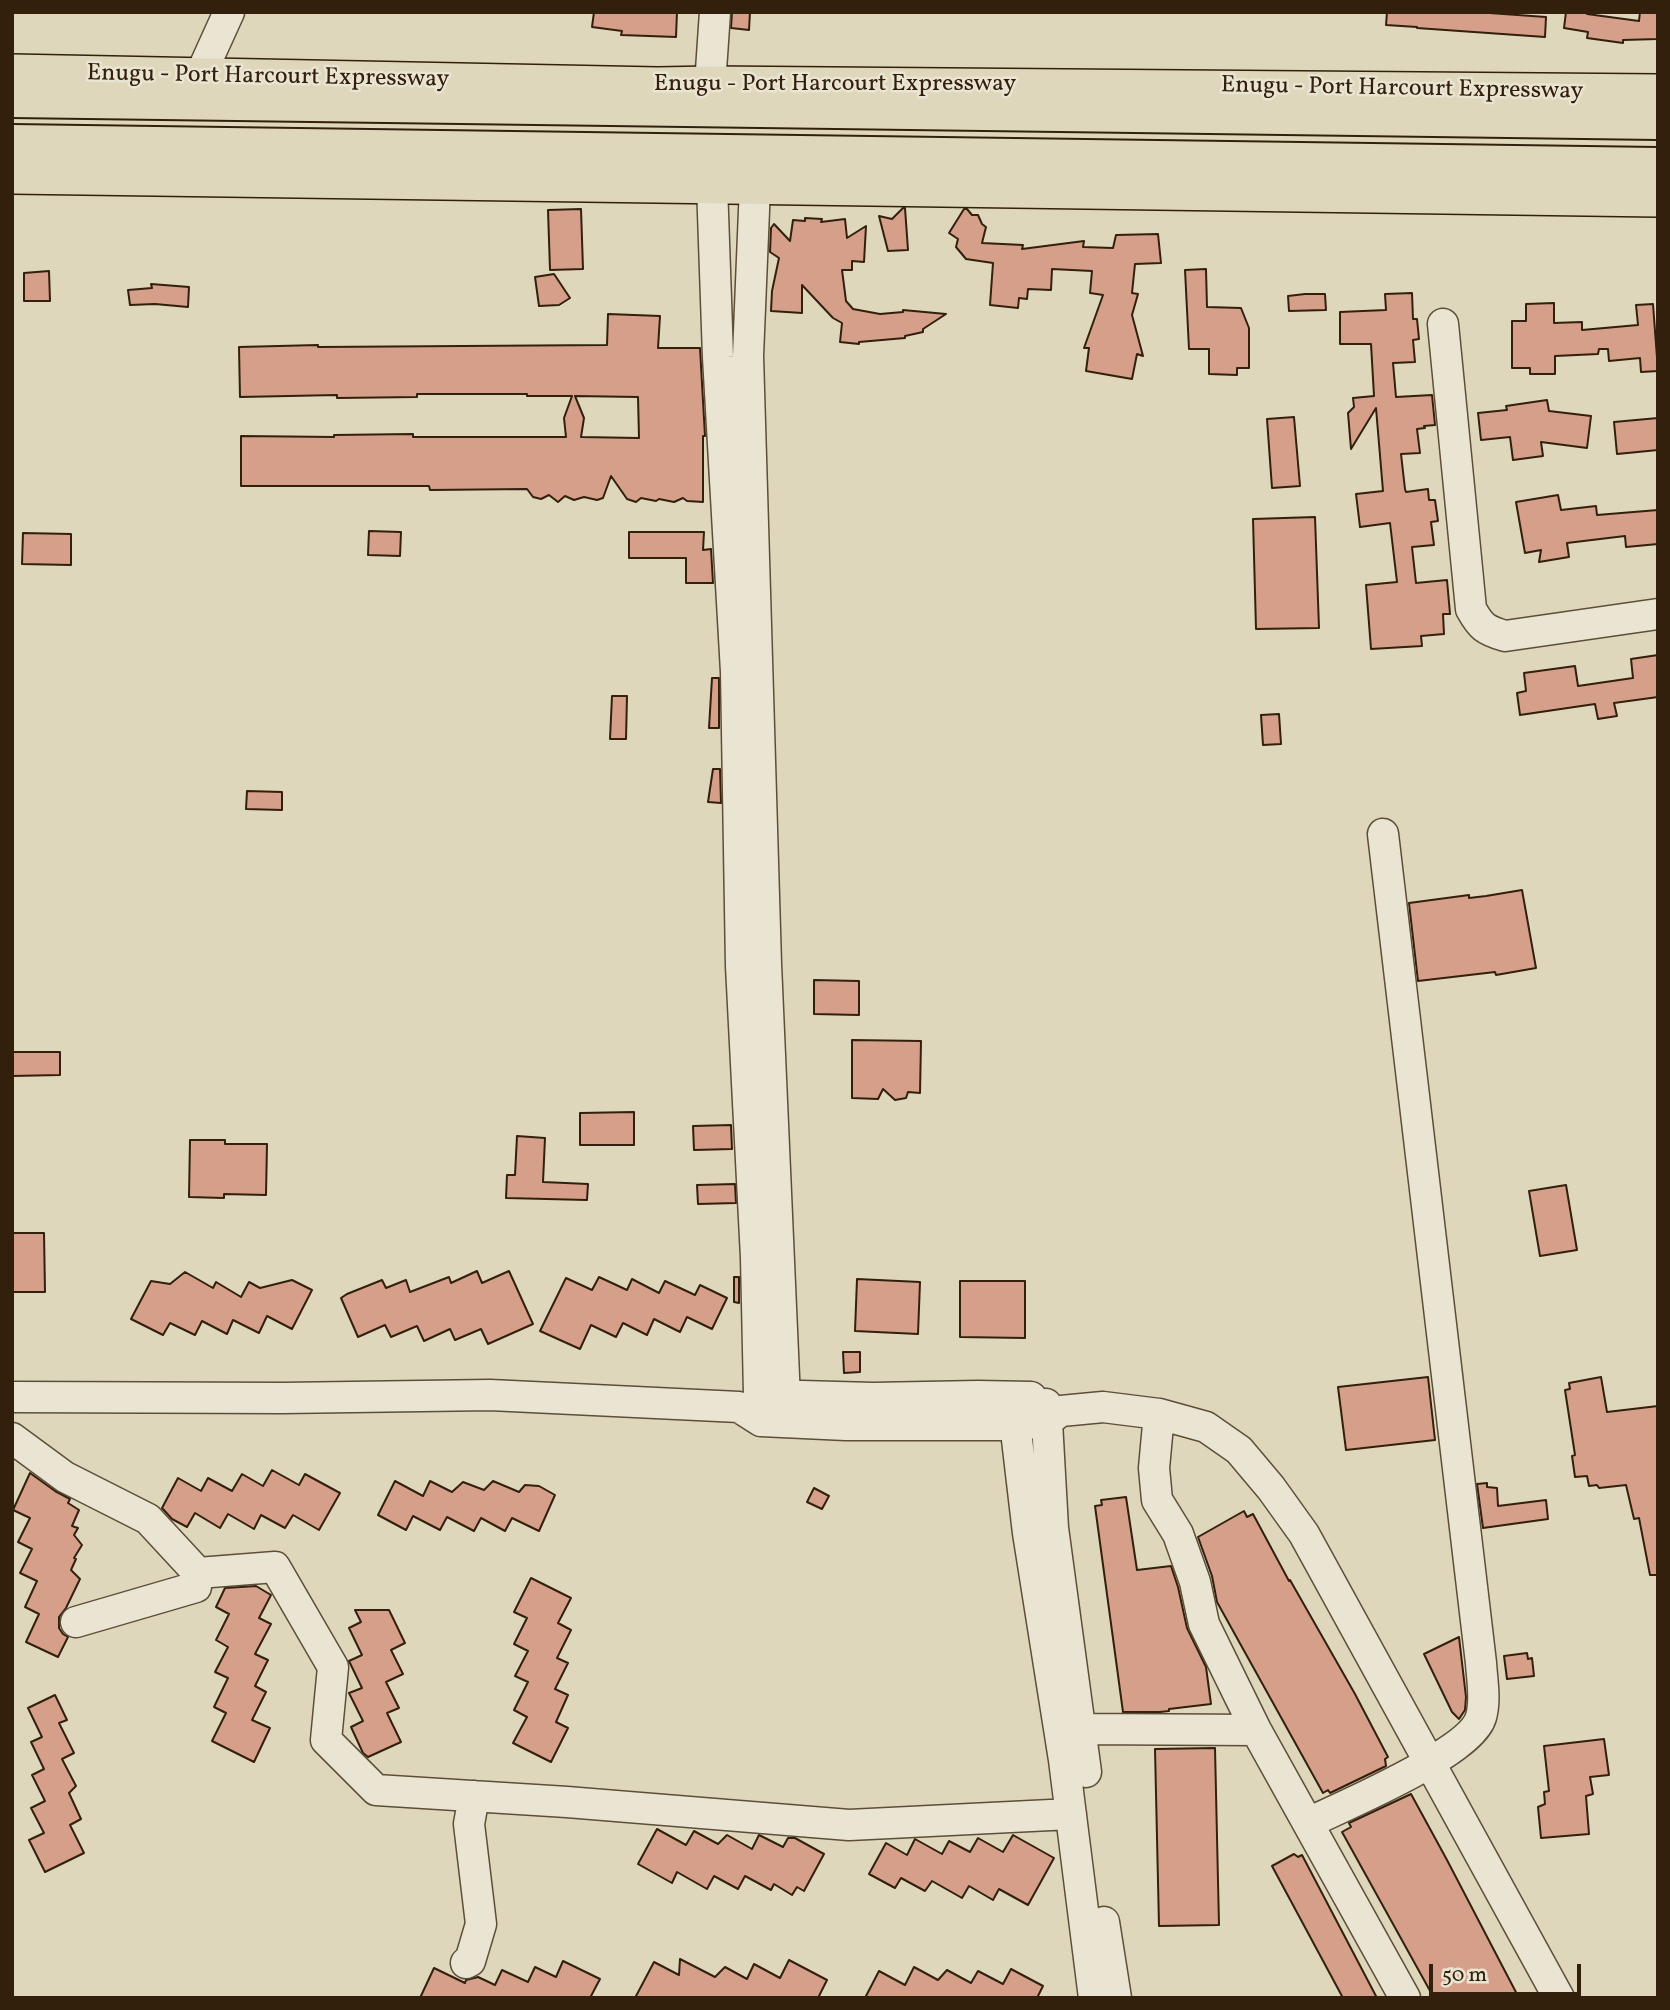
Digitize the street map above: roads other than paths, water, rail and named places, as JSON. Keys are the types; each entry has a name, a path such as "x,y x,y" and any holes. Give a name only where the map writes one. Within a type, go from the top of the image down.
{"highway":[{"name":"Enugu - Port Harcourt Expressway","path":"12,98 1658,120"},
{"path":"12,144 1658,167"}],"main road":[{"name":"Enugu - Port Harcourt Expressway","path":"12,73 658,86 1658,93"},
{"path":"12,174 1658,198"}],"street":[{"path":"200,76 229,12"},
{"path":"710,85 715,12"},
{"path":"712,185 718,357 736,672 741,966 766,1408"},
{"path":"755,186 748,356 766,964 766,1408"},
{"path":"1443,324 1471,609 1480,625 1505,636 1658,614"},
{"path":"1308,1823 1431,1763 1468,1737 1481,1720 1483,1698 1482,1663 1383,835"},
{"path":"12,1397 283,1398 490,1395 766,1408 873,1398 1014,1411 1103,1407 1159,1414 1206,1427 1239,1450 1304,1534 1559,1998"},
{"path":"1051,1410 1053,1528 1081,1729 1102,1910 1116,1998"},
{"path":"1014,1411 1028,1533 1064,1760 1094,1998"},
{"path":"1159,1414 1153,1468 1157,1500 1178,1534 1195,1582 1204,1624 1256,1730 1405,1998"},
{"path":"12,1438 65,1477 148,1519 198,1573"},
{"path":"198,1573 275,1567 334,1667 326,1740 376,1790 849,1825 1071,1814"},
{"path":"76,1622 196,1587 198,1573"},
{"path":"1081,1729 1256,1730"},
{"path":"466,1963 470,1961 481,1924 469,1824 474,1796"}]}
